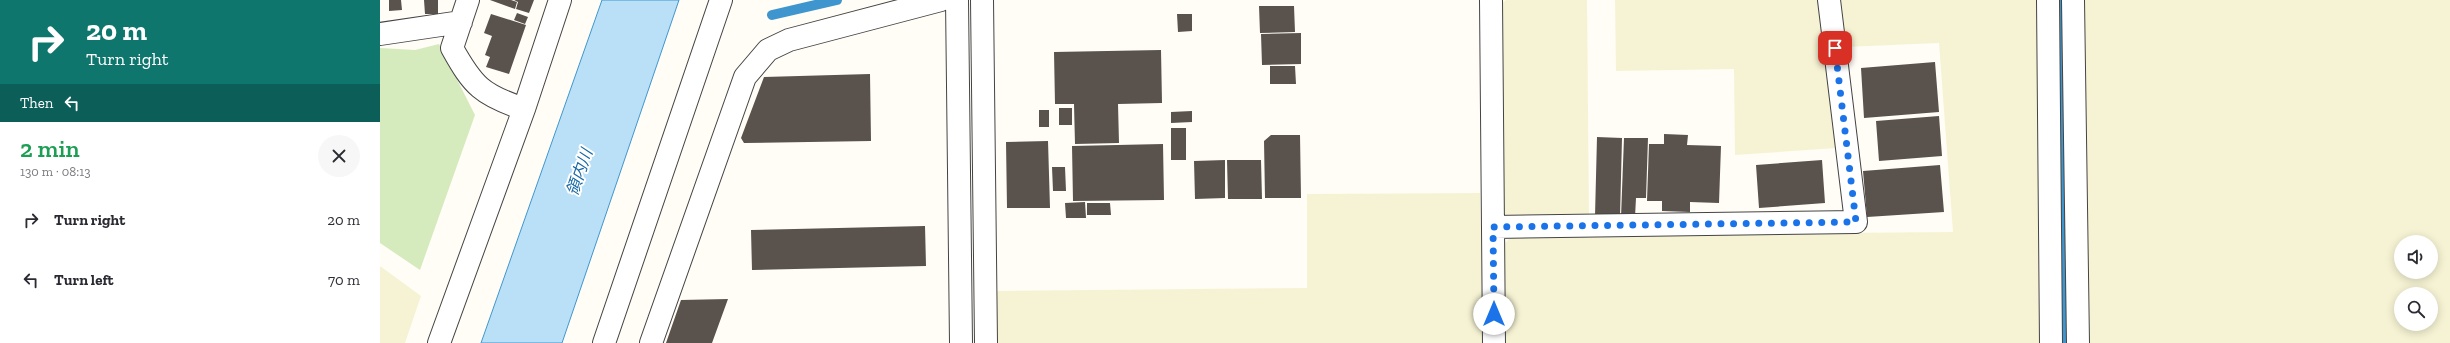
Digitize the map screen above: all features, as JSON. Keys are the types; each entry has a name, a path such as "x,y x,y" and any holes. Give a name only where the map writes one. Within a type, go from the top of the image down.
{"street":[{"path":"468,0 452,48 468,78 496,99 524,109"},
{"path":"439,343 524,109 560,0"},
{"path":"604,343 721,0"},
{"path":"651,343 745,77 768,50 789,40 941,0"},
{"path":"957,0 961,343"},
{"path":"982,0 986,343"},
{"path":"1491,0 1494,343"},
{"path":"1493,227 1856,222 1829,0"},
{"path":"2048,0 2051,343"},
{"path":"2073,0 2078,343"},
{"path":"380,34 461,22"}],"shaded area":[{"path":"1506,0 1587,0 1589,218 1501,220 1500,5"},
{"path":"1615,0 1818,0 1836,148 1735,155 1734,69 1616,71"},
{"path":"1840,0 2037,0 2044,343 1502,343 1501,247 1512,236 1953,232 1939,43 1845,47"},
{"path":"2082,0 2450,0 2450,343 2087,343"},
{"path":"1480,193 1483,343 995,343 994,291 1307,288 1307,194"},
{"path":"380,266 421,296 405,343 380,343"}],"green space":[{"path":"439,44 475,115 420,270 380,243 380,48 415,50"}],"water":[{"name":"領内川","path":"602,0 679,0 562,343 481,343"}],"building":[{"path":"389,0 401,0 402,10 389,11"},
{"path":"424,0 438,0 438,14 425,14"},
{"path":"490,0 511,0 517,2 515,9"},
{"path":"514,0 534,0 529,13 516,9 518,2"},
{"path":"1259,6 1294,6 1295,32 1260,33"},
{"path":"517,13 528,17 525,24 514,20"},
{"path":"491,14 526,25 509,74 486,67 490,57 485,55 492,36 484,33"},
{"path":"1177,14 1192,14 1192,31 1178,32"},
{"path":"1301,33 1301,64 1262,65 1261,34"},
{"path":"1161,50 1162,103 1118,104 1119,143 1075,144 1074,104 1055,104 1054,52"},
{"path":"1935,62 1939,112 1864,118 1861,68"},
{"path":"1270,66 1295,66 1296,84 1270,84"},
{"path":"870,74 871,141 744,143 741,138 764,77"},
{"path":"1059,108 1072,108 1072,125 1059,125"},
{"path":"1039,110 1049,110 1049,127 1039,127"},
{"path":"1192,111 1192,122 1171,123 1171,112"},
{"path":"1939,116 1942,156 1879,161 1876,121"},
{"path":"1171,128 1186,128 1186,160 1171,160"},
{"path":"1664,134 1688,135 1687,145 1721,146 1719,203 1690,202 1690,212 1662,211 1662,201 1647,201 1649,144 1664,144"},
{"path":"1271,135 1300,135 1301,198 1265,198 1264,141"},
{"path":"1597,137 1622,138 1620,217 1595,216"},
{"path":"1624,138 1648,138 1646,198 1636,198 1635,217 1621,217"},
{"path":"1048,141 1050,208 1007,208 1006,142"},
{"path":"1163,144 1164,200 1073,201 1072,146"},
{"path":"1225,160 1225,198 1195,199 1194,161"},
{"path":"1227,160 1261,160 1262,199 1228,199"},
{"path":"1822,160 1825,203 1759,208 1756,165"},
{"path":"1940,165 1944,212 1867,217 1863,171"},
{"path":"1052,167 1065,167 1066,191 1053,191"},
{"path":"1085,202 1086,218 1066,218 1065,203"},
{"path":"1087,203 1110,203 1111,215 1087,215"},
{"path":"925,226 926,266 752,270 751,230"},
{"path":"728,299 712,343 666,343 681,300"}],"waterway":[{"path":"772,15 837,0"},
{"path":"2061,0 2064,343"}],"route":[{"path":"1494,314 1493,227 1856,222 1835,48"}]}
